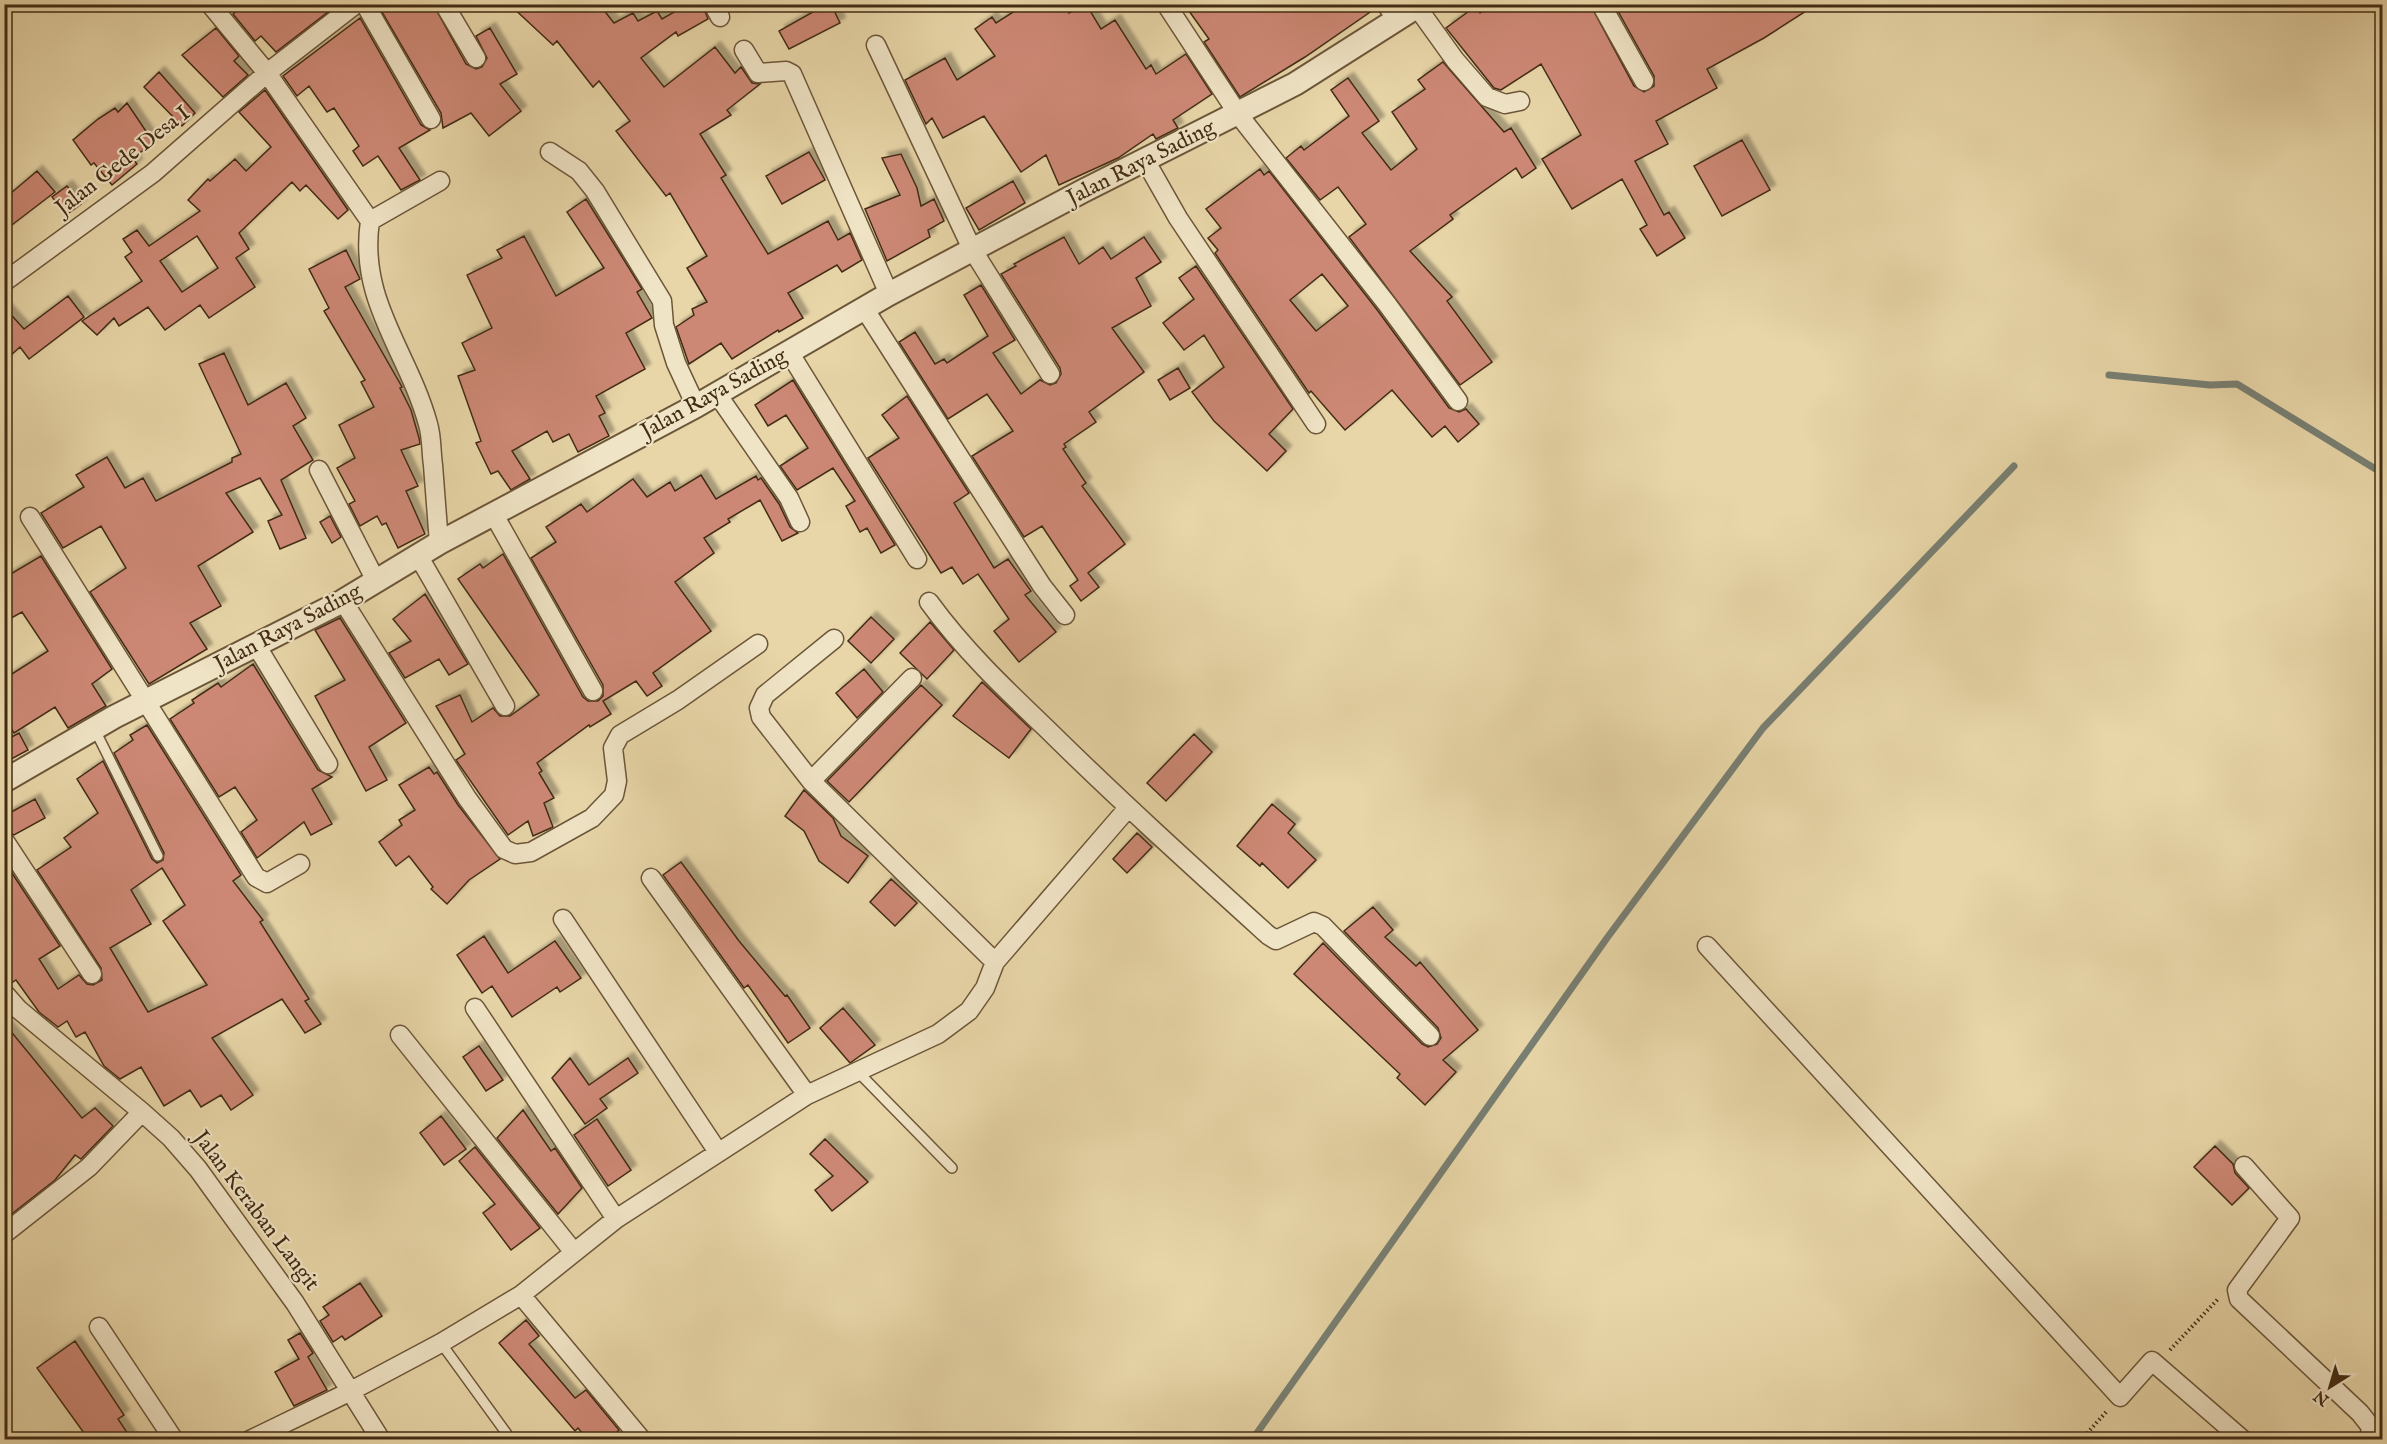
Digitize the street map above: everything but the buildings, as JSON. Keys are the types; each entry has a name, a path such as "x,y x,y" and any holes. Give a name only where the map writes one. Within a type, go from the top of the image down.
{"street":[{"path":"210,4 267,73 370,221 367,242 369,277 381,313 418,390 430,428 439,543"},
{"path":"365,4 431,119"},
{"path":"444,4 476,58"},
{"path":"1166,4 1238,114 1387,304 1458,401"},
{"path":"1601,4 1644,81"},
{"path":"1419,6 1455,60 1487,97 1505,104 1520,101"},
{"name":"Jalan Raya Sading","path":"4,781 94,728 343,601 439,543 717,394 864,308 972,249 1295,84 1392,12 1419,6"},
{"name":"Jalan Gede Desa I","path":"4,282 153,172 344,7"},
{"path":"876,45 972,249 1050,374"},
{"path":"744,50 758,73 786,71 792,74 889,294"},
{"path":"550,152 579,171 595,191 662,302 664,325 676,363 696,405"},
{"path":"1145,160 1178,218 1316,424"},
{"path":"370,221 440,181"},
{"path":"864,308 1042,586 1065,615"},
{"path":"789,352 917,559"},
{"path":"717,394 789,498 800,522"},
{"path":"319,470 376,580"},
{"path":"493,513 593,691"},
{"path":"30,517 256,877 267,883 300,864"},
{"path":"419,557 505,706"},
{"path":"343,601 467,798 504,849 515,854 531,852 592,818 614,795 617,781 613,748 620,735 678,700 758,644"},
{"path":"928,602 947,628 1128,808 1276,940 1314,922 1323,926 1430,1036"},
{"path":"834,639 765,695 759,708 772,732 811,781 995,962"},
{"path":"256,645 328,764"},
{"path":"811,781 912,678"},
{"path":"250,1440 349,1392 441,1343 521,1295 616,1218 807,1095 938,1034 969,1011 984,988 995,962 1128,808"},
{"path":"4,840 92,974"},
{"path":"651,878 807,1095"},
{"path":"563,919 718,1152"},
{"path":"1707,946 2120,1397 2152,1361 2243,1440"},
{"name":"Jalan Keraban Langit","path":"4,993 11,1015 145,1115 171,1138 198,1169 295,1303 381,1440"},
{"path":"475,1008 616,1218"},
{"path":"400,1035 573,1251"},
{"path":"4,1234 89,1167 145,1115"},
{"path":"2244,1166 2290,1218 2236,1290 2239,1299 2360,1413 2371,1427 2369,1440"},
{"path":"521,1295 642,1440"},
{"path":"99,1327 174,1440"}],"lane":[{"path":"94,728 158,856"},
{"path":"858,1072 952,1168"},
{"path":"441,1343 507,1434"}],"path":[{"path":"2152,1361 2160,1354 2174,1349 2220,1297 2236,1290"},
{"path":"2081,1440 2120,1397"}],"waterway":[{"path":"2109,375 2210,385 2237,384 2382,473"},
{"path":"1252,1440 1607,938 1763,728 2014,466"}]}
